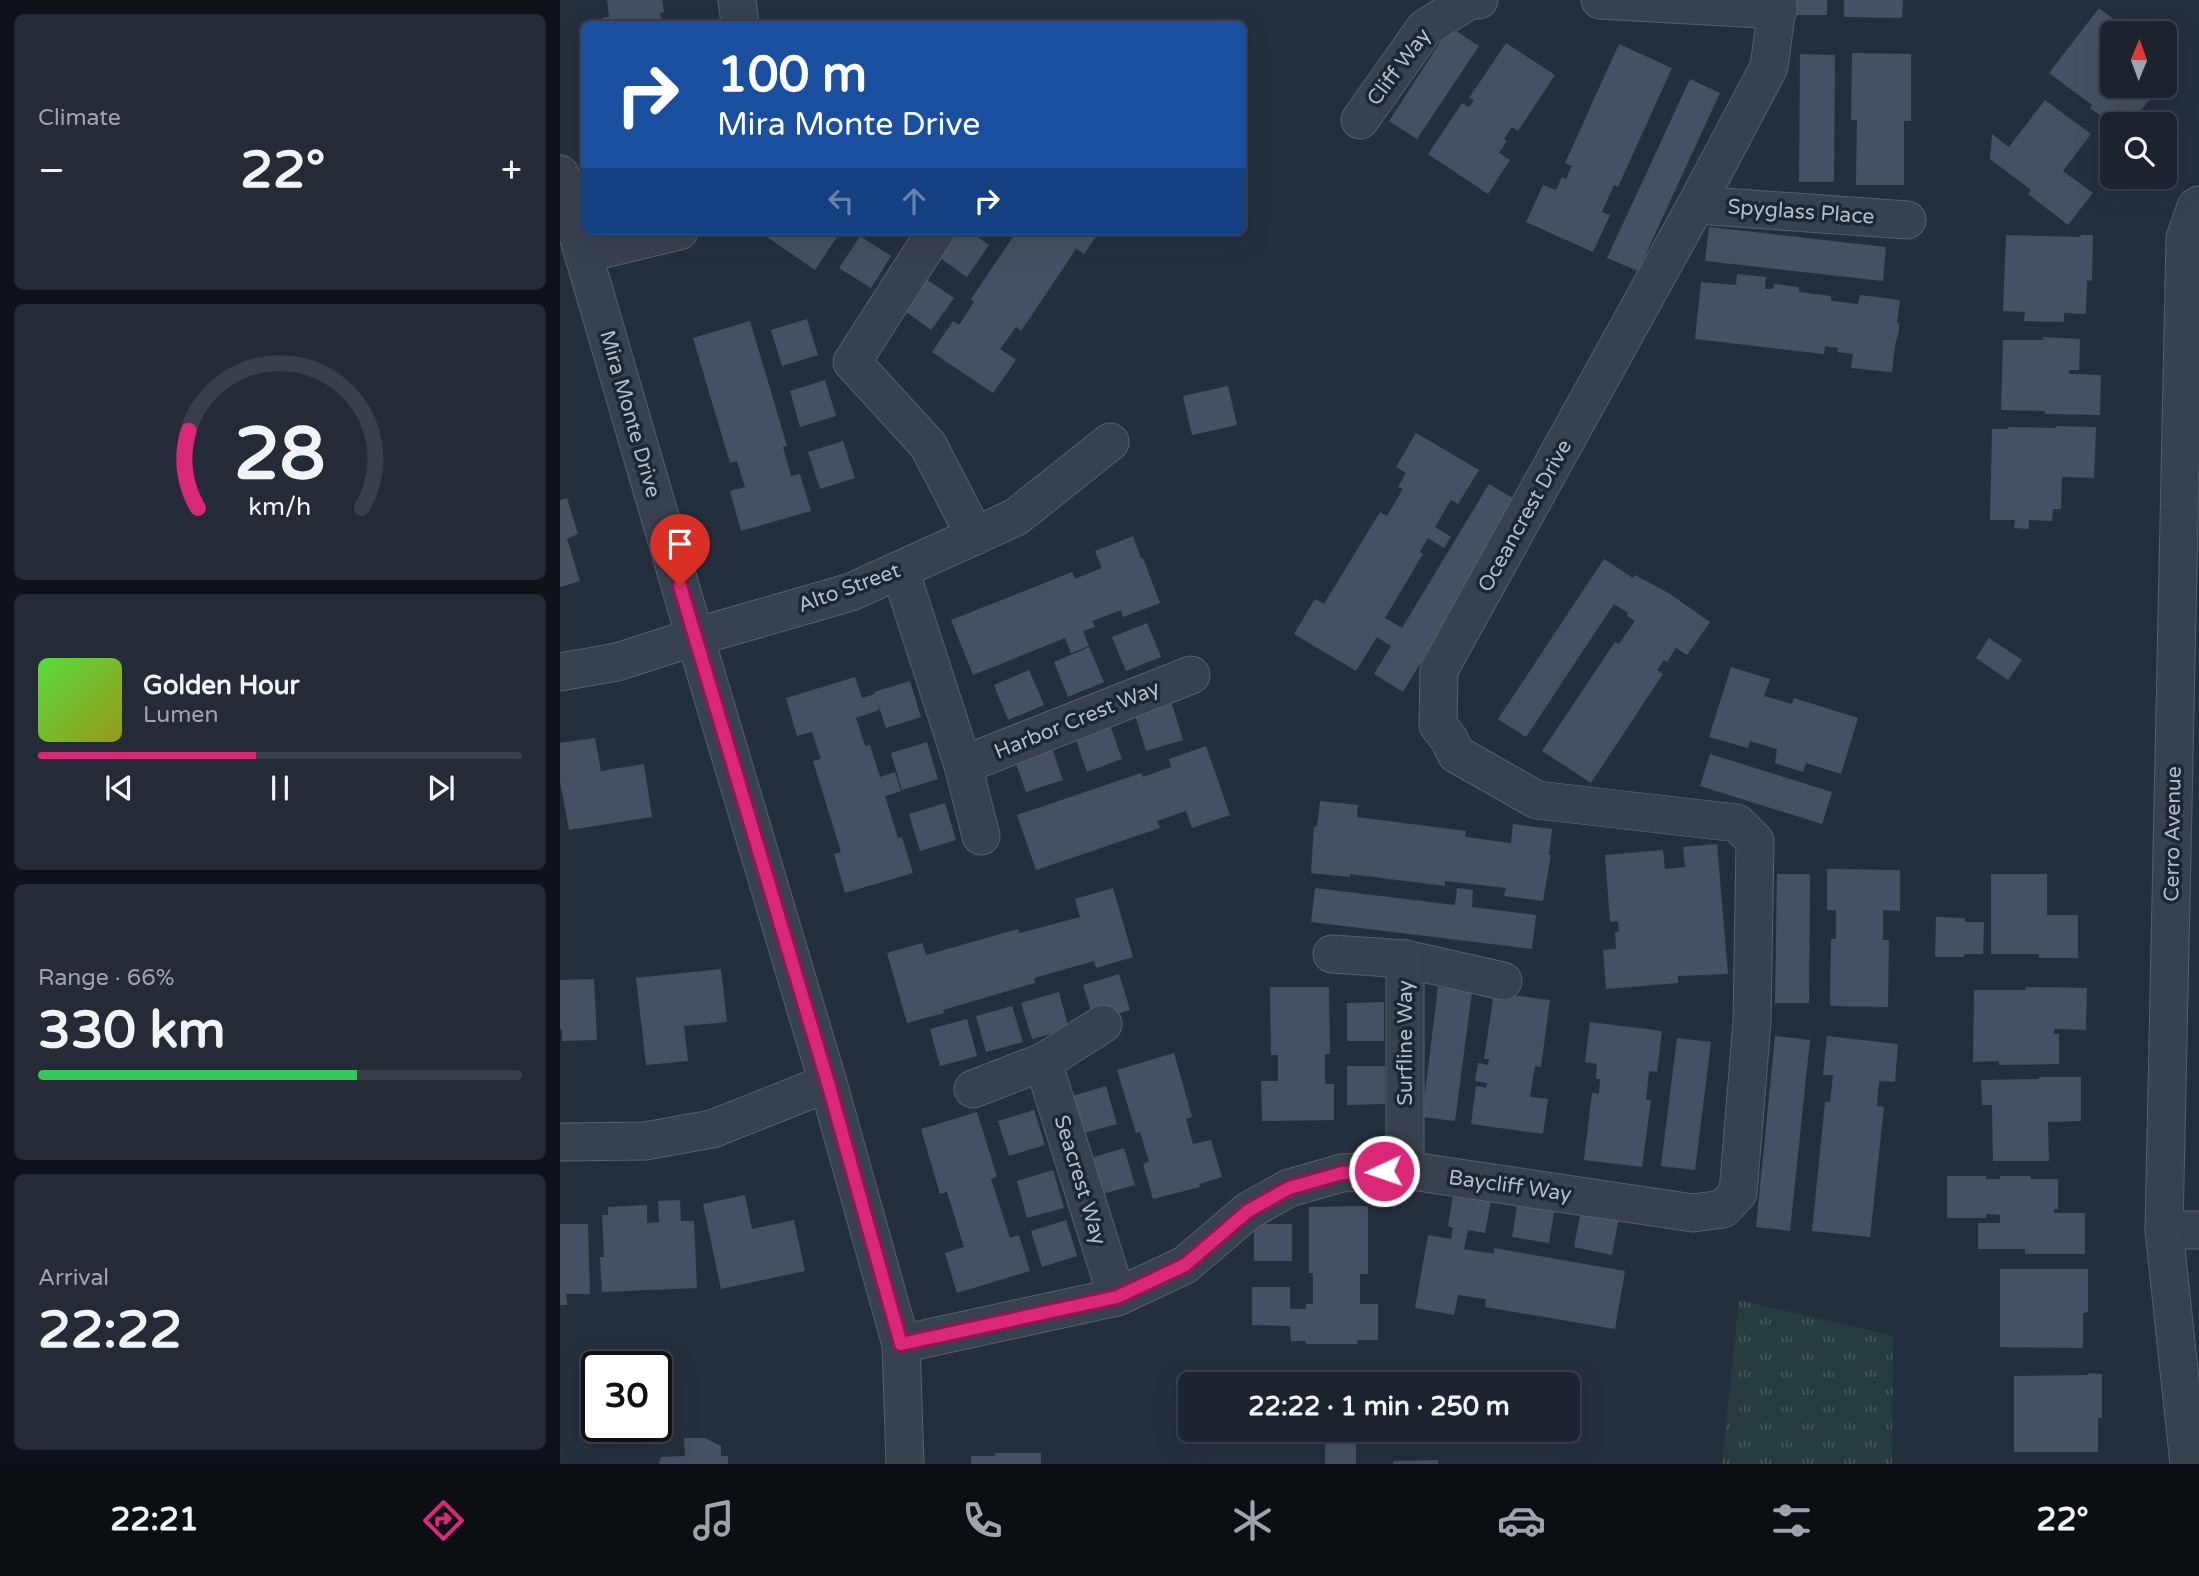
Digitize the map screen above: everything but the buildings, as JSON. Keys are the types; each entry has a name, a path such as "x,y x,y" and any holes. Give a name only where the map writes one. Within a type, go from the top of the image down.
{"street":[{"path":"737,0 740,21"},
{"name":"Cliff Way","path":"1360,120 1425,29 1470,0 1479,0"},
{"path":"1600,0 1778,5"},
{"name":"Oceancrest Drive","path":"1743,829 1737,823 1537,800 1456,754 1438,725 1439,670 1696,205 1769,67 1778,5"},
{"name":"Mira Monte Drive","path":"560,174 828,1083 901,1344 905,1464"},
{"name":"Spyglass Place","path":"1696,205 1907,219"},
{"name":"Cerro Avenue","path":"2189,1464 2182,1230 2189,589 2185,238 2199,205"},
{"path":"583,254 662,235"},
{"path":"933,235 852,362 928,445 975,536"},
{"name":"Alto Street","path":"560,672 617,662 851,592 1016,517 1110,442"},
{"path":"900,570 963,765 981,836"},
{"name":"Harbor Crest Way","path":"963,765 1191,675"},
{"name":"Baycliff Way","path":"901,1344 1117,1297 1185,1265 1248,1211 1289,1188 1342,1173 1405,1170 1693,1213 1723,1209 1738,1193 1752,1022 1755,841 1743,829"},
{"name":"Surfline Way","path":"1332,954 1405,959 1503,981"},
{"name":"Surfline Way","path":"1405,959 1405,1170"},
{"path":"973,1089 1043,1062 1103,1024"},
{"name":"Seacrest Way","path":"1043,1062 1117,1297"},
{"path":"560,1142 645,1141 712,1129 828,1083"}],"green space":[{"path":"1739,1300 1893,1336 1892,1464 1722,1464"}],"route":[{"path":"680,586 828,1083 901,1344 1117,1297 1185,1265 1248,1211 1289,1188 1342,1173 1384,1171"}]}
